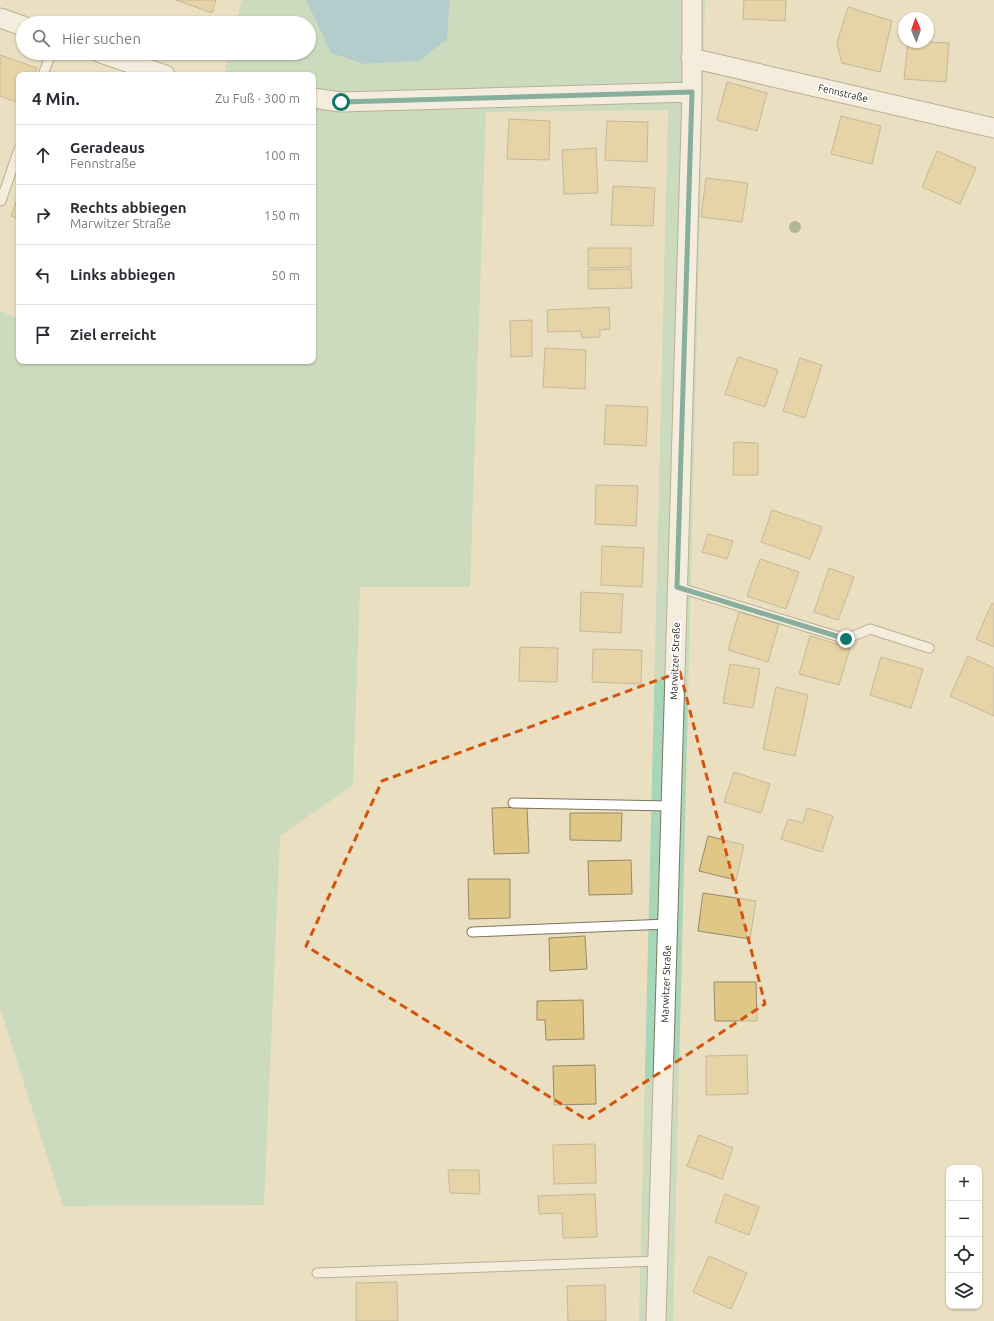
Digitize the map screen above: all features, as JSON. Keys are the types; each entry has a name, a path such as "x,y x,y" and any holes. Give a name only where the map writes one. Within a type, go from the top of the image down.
{"street":[{"name":"Marwitzer Straße","path":"656,1321 692,92 692,0"},
{"path":"0,18 16,24"},
{"name":"Fennstraße","path":"691,58 994,128"},
{"path":"121,60 156,72"},
{"path":"316,98 341,102 692,92"}],"lane":[{"path":"45,72 49,60"},
{"path":"2,201 16,158"},
{"path":"677,587 846,639 870,629 929,648"},
{"path":"513,803 671,806"},
{"path":"472,932 668,924"},
{"path":"317,1273 658,1261"}],"highlighted area":[{"path":"680,672 765,1004 587,1120 306,946 382,781"}],"green space":[{"path":"242,0 306,0 314,16 238,16"},
{"path":"450,0 705,0 673,1321 639,1321 668,110 486,112 470,587 360,587 353,785 280,836 264,1205 63,1206 0,1008 0,311 16,317 16,364 316,364 316,72 225,72 227,60 316,60 316,21 331,53 364,64 420,61 447,39"}],"water":[{"path":"306,0 450,0 447,39 420,61 364,64 331,53 316,21 316,16 314,16"}],"building":[{"path":"176,0 216,0 212,13"},
{"path":"744,0 786,0 785,21 743,19"},
{"path":"848,7 892,21 880,72 842,63 837,43"},
{"path":"934,42 949,43 946,82 904,79 907,48 934,48"},
{"path":"0,55 37,68 35,72 16,72 16,102 0,96"},
{"path":"727,82 767,93 757,131 717,120"},
{"path":"841,116 881,126 872,164 831,154"},
{"path":"509,119 550,121 549,160 507,159"},
{"path":"607,121 648,122 647,162 605,160"},
{"path":"596,148 598,193 564,194 562,150"},
{"path":"937,151 976,168 960,204 922,187"},
{"path":"706,178 748,183 742,222 701,217"},
{"path":"613,186 655,188 653,226 611,225"},
{"path":"16,202 16,218 11,216"},
{"path":"588,248 631,248 631,267 588,268"},
{"path":"631,269 632,288 588,289 588,270"},
{"path":"609,307 610,329 600,330 600,337 582,338 581,331 548,332 547,310"},
{"path":"532,320 532,356 511,357 510,321"},
{"path":"545,348 586,350 585,389 543,387"},
{"path":"738,357 778,370 765,407 725,394"},
{"path":"800,358 822,365 805,418 783,411"},
{"path":"606,405 648,407 646,446 604,444"},
{"path":"734,442 758,443 758,475 733,475"},
{"path":"596,485 638,486 636,526 595,524"},
{"path":"772,510 822,527 810,559 761,542"},
{"path":"708,534 733,541 727,559 702,552"},
{"path":"602,546 644,548 642,587 601,585"},
{"path":"760,559 799,572 786,609 747,596"},
{"path":"829,568 854,577 838,620 814,612"},
{"path":"581,592 623,594 621,633 580,631"},
{"path":"992,603 994,604 994,647 976,639"},
{"path":"739,612 779,624 768,662 728,650"},
{"path":"810,636 850,648 839,685 799,674"},
{"path":"520,647 558,648 557,682 519,681"},
{"path":"593,649 642,650 641,684 592,682"},
{"path":"968,656 994,668 994,716 950,696"},
{"path":"881,657 923,669 911,708 870,695"},
{"path":"730,664 760,669 753,708 723,703"},
{"path":"776,687 808,695 795,756 763,749"},
{"path":"734,772 770,784 761,813 724,802"},
{"path":"527,807 529,853 494,854 492,808"},
{"path":"807,808 833,816 822,852 781,839 788,819 803,823"},
{"path":"570,813 622,813 621,841 570,840"},
{"path":"708,836 744,845 736,880 699,871"},
{"path":"631,860 632,894 589,895 588,861"},
{"path":"468,879 510,879 510,918 469,919"},
{"path":"703,893 756,901 750,939 698,931"},
{"path":"585,936 587,969 550,971 549,938"},
{"path":"714,982 756,982 757,1021 715,1021"},
{"path":"583,1000 584,1039 546,1040 545,1020 537,1020 537,1001"},
{"path":"747,1055 748,1094 706,1095 706,1056"},
{"path":"595,1065 596,1104 554,1105 553,1066"},
{"path":"699,1135 733,1148 722,1179 687,1166"},
{"path":"595,1144 596,1183 554,1184 553,1145"},
{"path":"448,1170 479,1170 480,1194 450,1193"},
{"path":"595,1194 597,1237 563,1238 562,1213 539,1214 538,1196"},
{"path":"725,1194 759,1207 749,1235 715,1222"},
{"path":"709,1256 747,1273 731,1309 693,1292"},
{"path":"397,1282 398,1321 356,1321 356,1283"},
{"path":"605,1285 606,1321 568,1321 567,1286"}],"route":[{"path":"341,102 692,92 677,587 846,639"}]}
